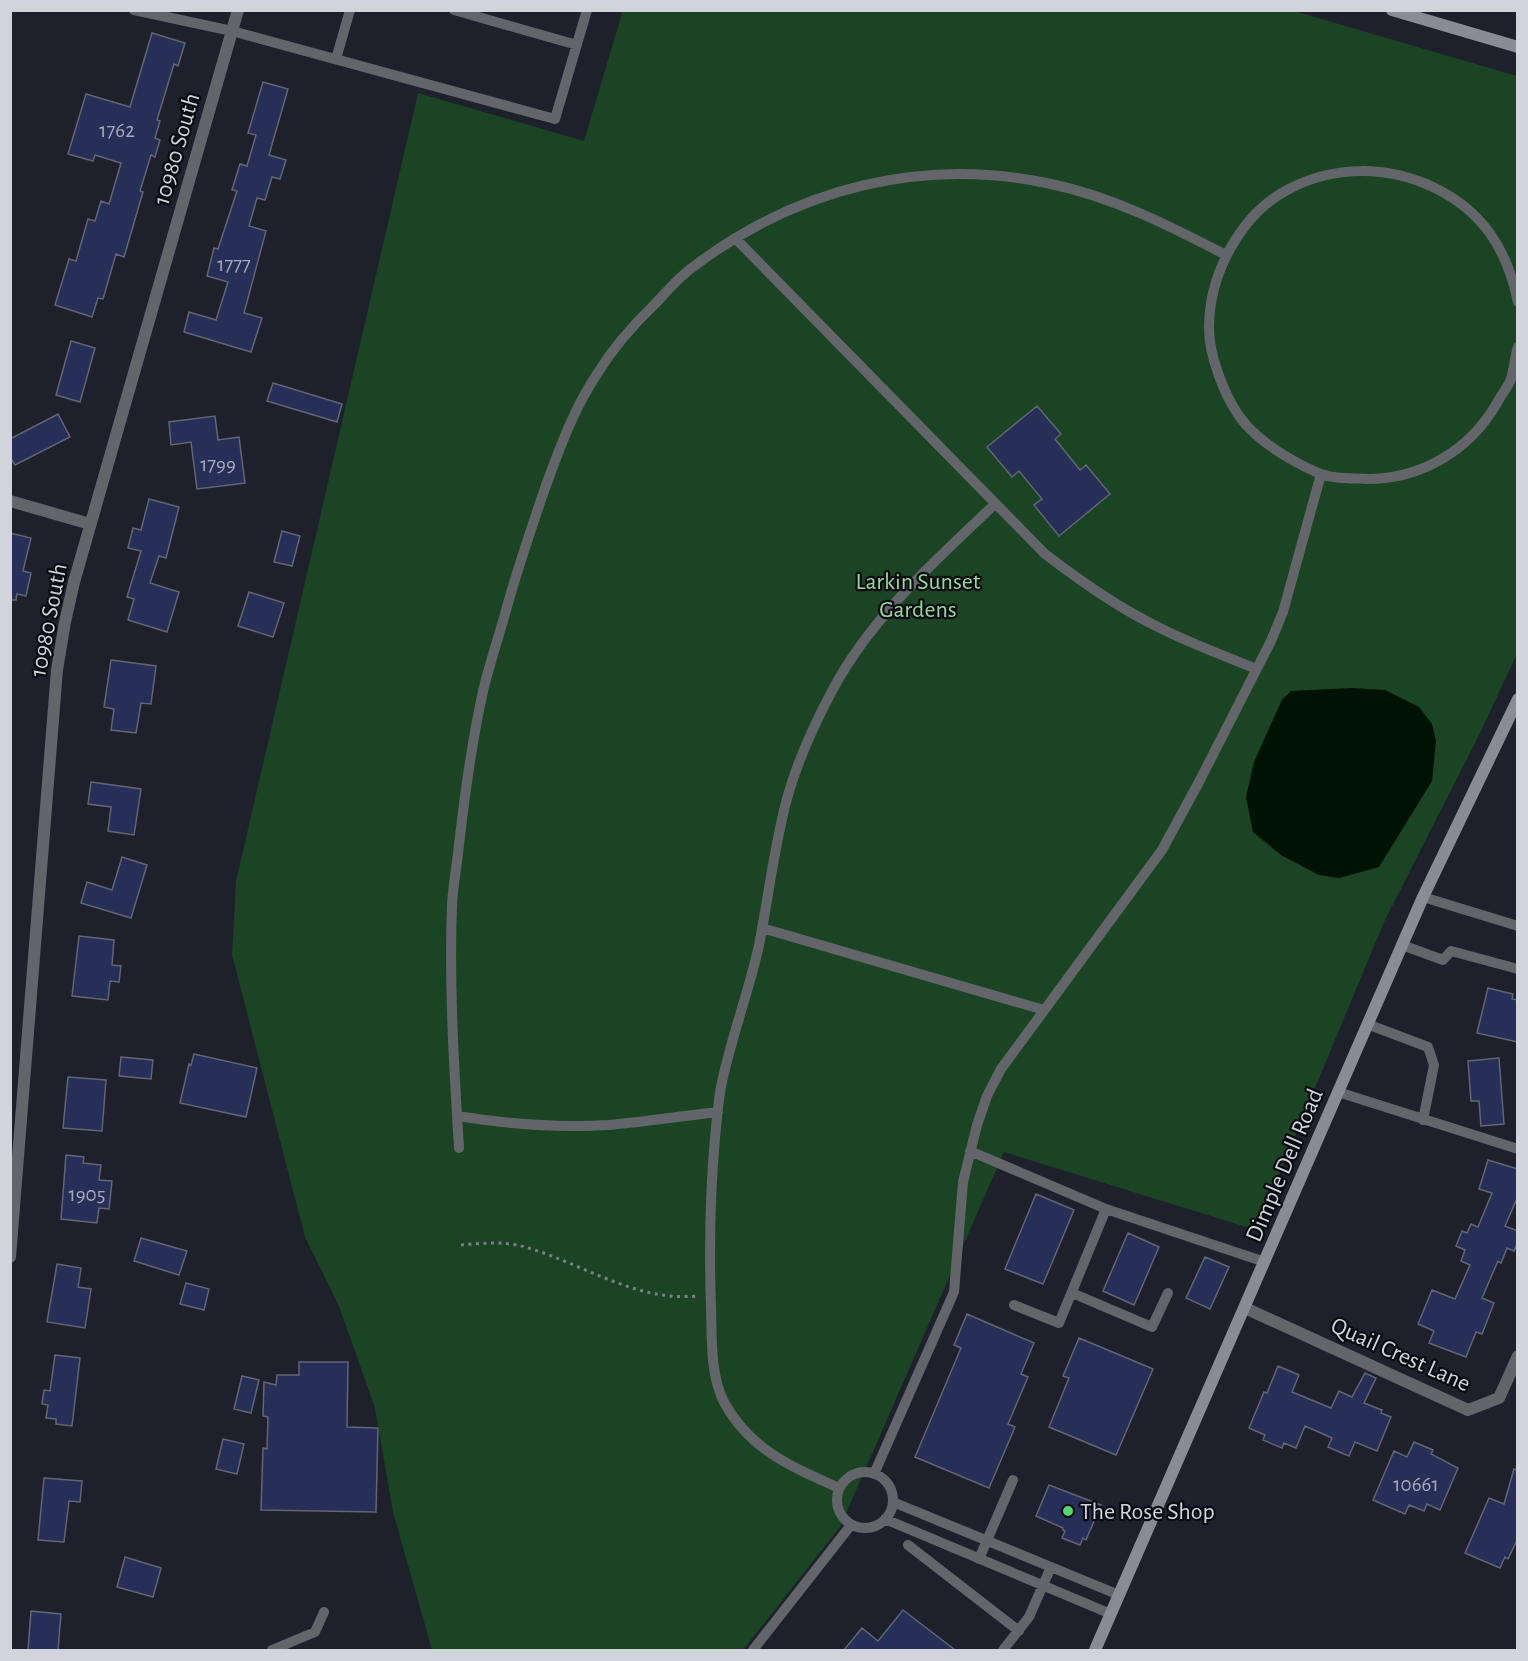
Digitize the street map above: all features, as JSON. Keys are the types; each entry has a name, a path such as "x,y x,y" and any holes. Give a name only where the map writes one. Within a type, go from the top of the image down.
{"street":[{"name":"10980 South","path":"10,1257 57,670 65,622 90,524 238,10"},
{"path":"1392,10 1518,47"},
{"path":"10,501 90,524"},
{"name":"Dimple Dell Road","path":"1095,1650 1423,897 1518,699"},
{"name":"Quail Crest Lane","path":"1245,1308 1468,1410 1499,1398 1518,1356"}],"lane":[{"path":"134,10 232,31 555,119 587,10"},
{"path":"336,59 350,10"},
{"path":"454,10 577,45"},
{"path":"1518,302 1502,252 1489,230 1473,212 1446,194 1412,177 1386,172 1358,171 1324,176 1289,189 1268,203 1247,223 1226,255 1214,290 1209,328 1213,359 1224,389 1237,413 1249,428 1264,442 1289,459 1321,474 1347,478 1378,479 1406,475 1464,445 1489,417 1510,380 1518,347"},
{"path":"459,1148 451,1017 452,903 466,780 484,686 515,579 564,436 596,375 615,346 690,268 735,238 789,209 845,189 877,181 966,173 1052,184 1136,211 1226,255"},
{"path":"735,238 1045,554 1086,585 1161,629 1256,669"},
{"path":"874,1474 954,1292 963,1182 987,1096 1001,1069 1162,850 1199,782 1283,612 1321,474"},
{"path":"839,1488 796,1469 751,1439 723,1399 712,1344 709,1246 711,1180 721,1084 758,948 774,854 789,792 809,740 833,689 865,640 901,596 995,504"},
{"path":"1423,897 1518,926"},
{"path":"762,928 1044,1010"},
{"path":"1402,945 1443,960 1450,951 1518,969"},
{"path":"1367,1024 1428,1047 1434,1065 1423,1120"},
{"path":"1338,1092 1518,1149"},
{"path":"457,1116 550,1126 608,1125 717,1112"},
{"path":"970,1151 1106,1209 1265,1262"},
{"path":"1014,1305 1059,1323 1106,1209"},
{"path":"1072,1293 1152,1327 1168,1293"},
{"path":"856,1474 874,1474 888,1485 893,1502 885,1519 878,1525 869,1528 851,1525 839,1511 837,1495 839,1488 848,1478 856,1474"},
{"path":"979,1559 1013,1480"},
{"path":"893,1502 1119,1595"},
{"path":"918,1533 926,1516"},
{"path":"885,1519 1111,1614"},
{"path":"753,1650 851,1525"},
{"path":"908,1545 1018,1631"},
{"path":"1003,1650 1029,1617 1051,1567"},
{"path":"272,1650 315,1632 324,1612"}],"path":[{"path":"461,1245 482,1243 523,1246 634,1289 666,1296 711,1294"}],"green space":[{"name":"Larkin Sunset Gardens","path":"623,10 1294,11 1517,76 1517,654 1479,735 1384,922 1256,1230 1004,1152 840,1527 743,1650 432,1650 393,1512 375,1408 339,1306 305,1237 232,955 236,881 418,93 584,141"}],"shaded area":[{"path":"1352,688 1385,690 1419,707 1432,724 1436,741 1432,781 1379,867 1339,878 1319,875 1281,855 1253,832 1246,797 1254,762 1282,700 1291,691"}],"building":[{"path":"152,33 185,43 178,66 174,64 157,120 160,121 155,138 160,140 155,157 151,155 124,257 116,254 103,299 98,298 92,317 55,305 69,259 76,261 88,219 95,221 101,201 109,204 121,163 95,155 93,161 68,154 86,94 130,107"},
{"path":"263,82 288,89 269,155 286,160 280,179 272,177 265,200 257,198 249,226 266,231 244,313 262,318 251,352 184,332 189,312 216,320 228,282 207,276 214,248 218,249 237,191 232,190 240,164 247,166 256,135 248,133"},
{"path":"71,341 95,348 80,402 56,395"},
{"path":"273,383 342,404 337,422 267,401"},
{"path":"1037,406 1061,434 1055,439 1080,470 1086,465 1110,494 1059,536 1034,505 1042,499 1019,471 1012,477 987,447"},
{"path":"58,414 70,437 15,465 10,457 10,439"},
{"path":"215,416 218,440 239,437 245,483 197,489 191,442 171,445 169,422"},
{"path":"149,499 179,507 166,558 159,556 150,583 179,592 167,632 128,620 134,599 127,597 141,551 128,548 133,528 141,530"},
{"path":"282,531 300,536 292,566 274,562"},
{"path":"10,533 31,538 23,571 31,573 26,596 17,594 16,600 10,600"},
{"path":"249,592 284,603 273,637 238,626"},
{"path":"111,660 156,666 151,704 141,703 136,733 111,730 114,709 104,707"},
{"path":"91,782 141,789 134,835 108,831 111,807 88,804"},
{"path":"122,857 147,865 131,918 81,903 87,882 112,890"},
{"path":"79,936 114,940 112,965 121,966 119,982 110,981 108,1000 72,996"},
{"path":"1488,988 1513,994 1512,999 1518,1000 1518,1042 1477,1033"},
{"path":"194,1054 257,1068 246,1117 180,1103 189,1064 191,1065"},
{"path":"121,1057 153,1060 151,1079 119,1076"},
{"path":"1499,1058 1504,1124 1481,1126 1479,1101 1471,1101 1468,1061"},
{"path":"68,1077 106,1080 102,1131 63,1128"},
{"path":"66,1155 84,1157 83,1163 101,1165 99,1180 112,1181 109,1209 99,1208 97,1223 61,1219"},
{"path":"1488,1160 1518,1169 1518,1196 1505,1226 1518,1231 1518,1242 1514,1251 1507,1248 1501,1263 1498,1261 1482,1298 1494,1303 1482,1334 1476,1332 1466,1357 1429,1343 1434,1331 1418,1324 1432,1290 1455,1299 1470,1265 1461,1261 1465,1250 1456,1246 1462,1231 1467,1233 1471,1224 1478,1227 1492,1193 1479,1189"},
{"path":"1036,1194 1074,1210 1043,1284 1005,1269"},
{"path":"1128,1233 1159,1247 1134,1305 1103,1291"},
{"path":"141,1238 187,1251 179,1275 134,1261"},
{"path":"1205,1257 1229,1267 1210,1309 1186,1298"},
{"path":"57,1264 81,1268 78,1287 91,1289 85,1328 47,1322"},
{"path":"186,1283 209,1289 204,1310 180,1304"},
{"path":"967,1314 1034,1343 1021,1374 1028,1377 1008,1424 1015,1427 989,1488 915,1457 961,1348 954,1345"},
{"path":"1079,1338 1153,1369 1116,1455 1049,1427 1069,1378 1063,1376"},
{"path":"55,1355 80,1358 72,1426 56,1424 56,1419 46,1418 48,1405 42,1404 44,1390 50,1391"},
{"path":"299,1362 348,1362 347,1427 378,1428 376,1512 261,1510 263,1448 267,1449 268,1417 263,1416 264,1382 276,1385 277,1375 299,1375"},
{"path":"1278,1366 1299,1375 1292,1392 1331,1408 1339,1391 1352,1397 1365,1373 1376,1378 1364,1403 1382,1410 1381,1413 1391,1417 1377,1451 1355,1442 1349,1456 1328,1447 1332,1438 1305,1426 1296,1448 1284,1443 1282,1448 1263,1440 1265,1435 1249,1428"},
{"path":"242,1376 259,1380 251,1413 234,1409"},
{"path":"223,1439 244,1444 237,1474 216,1469"},
{"path":"1414,1442 1433,1450 1431,1454 1458,1468 1440,1510 1427,1504 1424,1511 1409,1505 1405,1514 1373,1500 1394,1451 1407,1457"},
{"path":"1514,1469 1518,1470 1518,1538 1508,1559 1505,1557 1500,1568 1465,1553 1489,1498 1504,1504"},
{"path":"44,1478 82,1481 80,1502 69,1501 64,1542 38,1540"},
{"name":"The Rose Shop","path":"1049,1485 1101,1505 1086,1540 1083,1538 1080,1545 1062,1538 1065,1531 1063,1528 1036,1516"},
{"path":"125,1557 161,1568 153,1597 117,1587"},
{"path":"903,1610 955,1650 844,1650 862,1628 878,1641"},
{"path":"31,1611 61,1614 58,1650 28,1650"}],"place":[{"name":"The Rose Shop","path":"1068,1511"}]}
